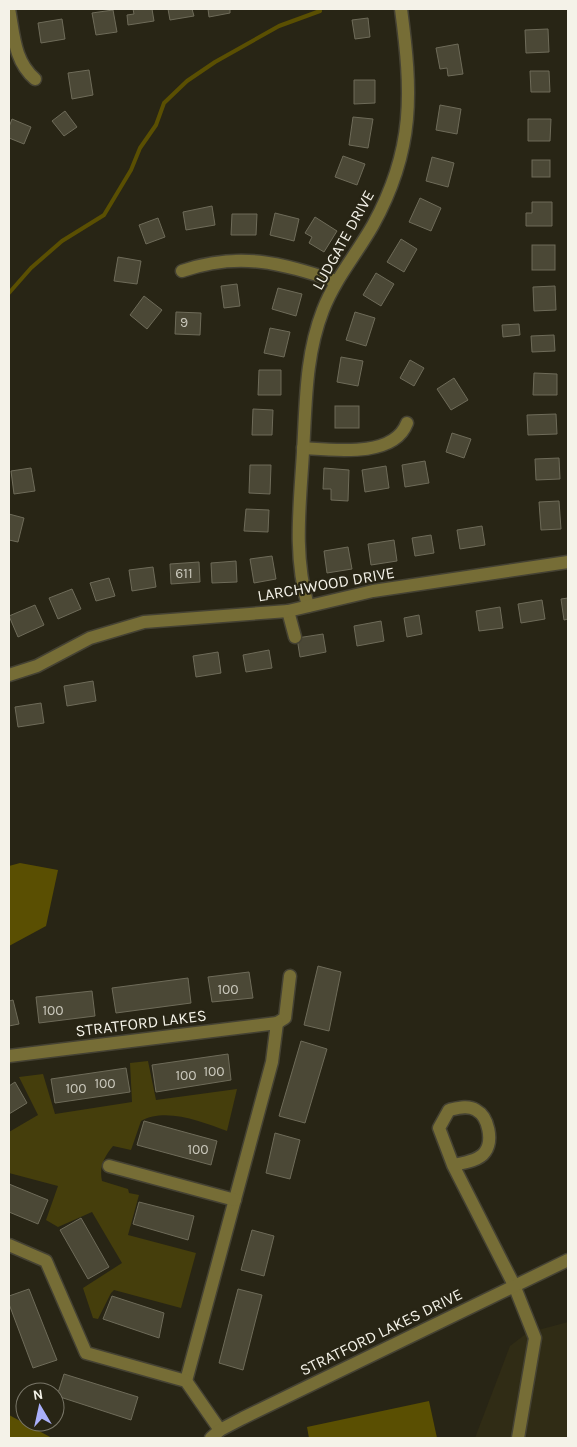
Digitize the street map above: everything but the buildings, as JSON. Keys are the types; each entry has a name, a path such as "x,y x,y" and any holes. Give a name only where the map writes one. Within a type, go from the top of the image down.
{"street":[{"path":"9,9 17,54 23,66 35,79"},
{"name":"LUDGATE DRIVE","path":"308,606 298,557 308,370 323,311 336,281 372,225 396,173 403,148 410,91 400,9"},
{"path":"182,271 220,261 258,260 287,265 336,281"},
{"path":"304,448 350,449 388,445 397,439 407,423"},
{"name":"LARCHWOOD DRIVE","path":"9,675 37,666 90,638 123,627 168,618 288,610 373,591 568,562"},
{"path":"288,610 294,637"},
{"path":"215,1434 186,1381 272,1062 277,1023 285,1018 290,976"},
{"name":"STRATFORD LAKES","path":"9,1056 277,1023"},
{"path":"453,1166 470,1161 484,1153 490,1140 486,1122 478,1110 466,1107 450,1110 439,1128 453,1166 514,1285 535,1338 518,1438"},
{"path":"109,1166 235,1200"},
{"path":"9,1245 46,1260 86,1353 186,1381"},
{"name":"STRATFORD LAKES DRIVE","path":"215,1434 568,1260"}],"shaded area":[{"path":"20,863 58,870 46,926 9,946 9,866"},
{"path":"148,1061 156,1100 237,1089 227,1131 184,1117 161,1115 141,1121 131,1150 113,1146 107,1154 102,1167 102,1181 128,1189 129,1193 139,1195 128,1235 196,1253 181,1308 114,1290 98,1319 93,1318 83,1288 122,1263 92,1212 58,1227 46,1220 58,1186 9,1173 9,1132 38,1115 19,1077 43,1074 55,1114 132,1102 130,1063"},
{"path":"568,1322 568,1438 475,1438 510,1346 527,1333"},
{"path":"429,1401 437,1438 309,1438 307,1427"},
{"path":"9,1415 15,1418 15,1432 41,1432 52,1438 9,1438"}],"waterway":[{"path":"9,293 31,268 62,241 104,215 131,170 140,148 156,125 164,103 187,81 215,62 279,26 320,11"}]}
